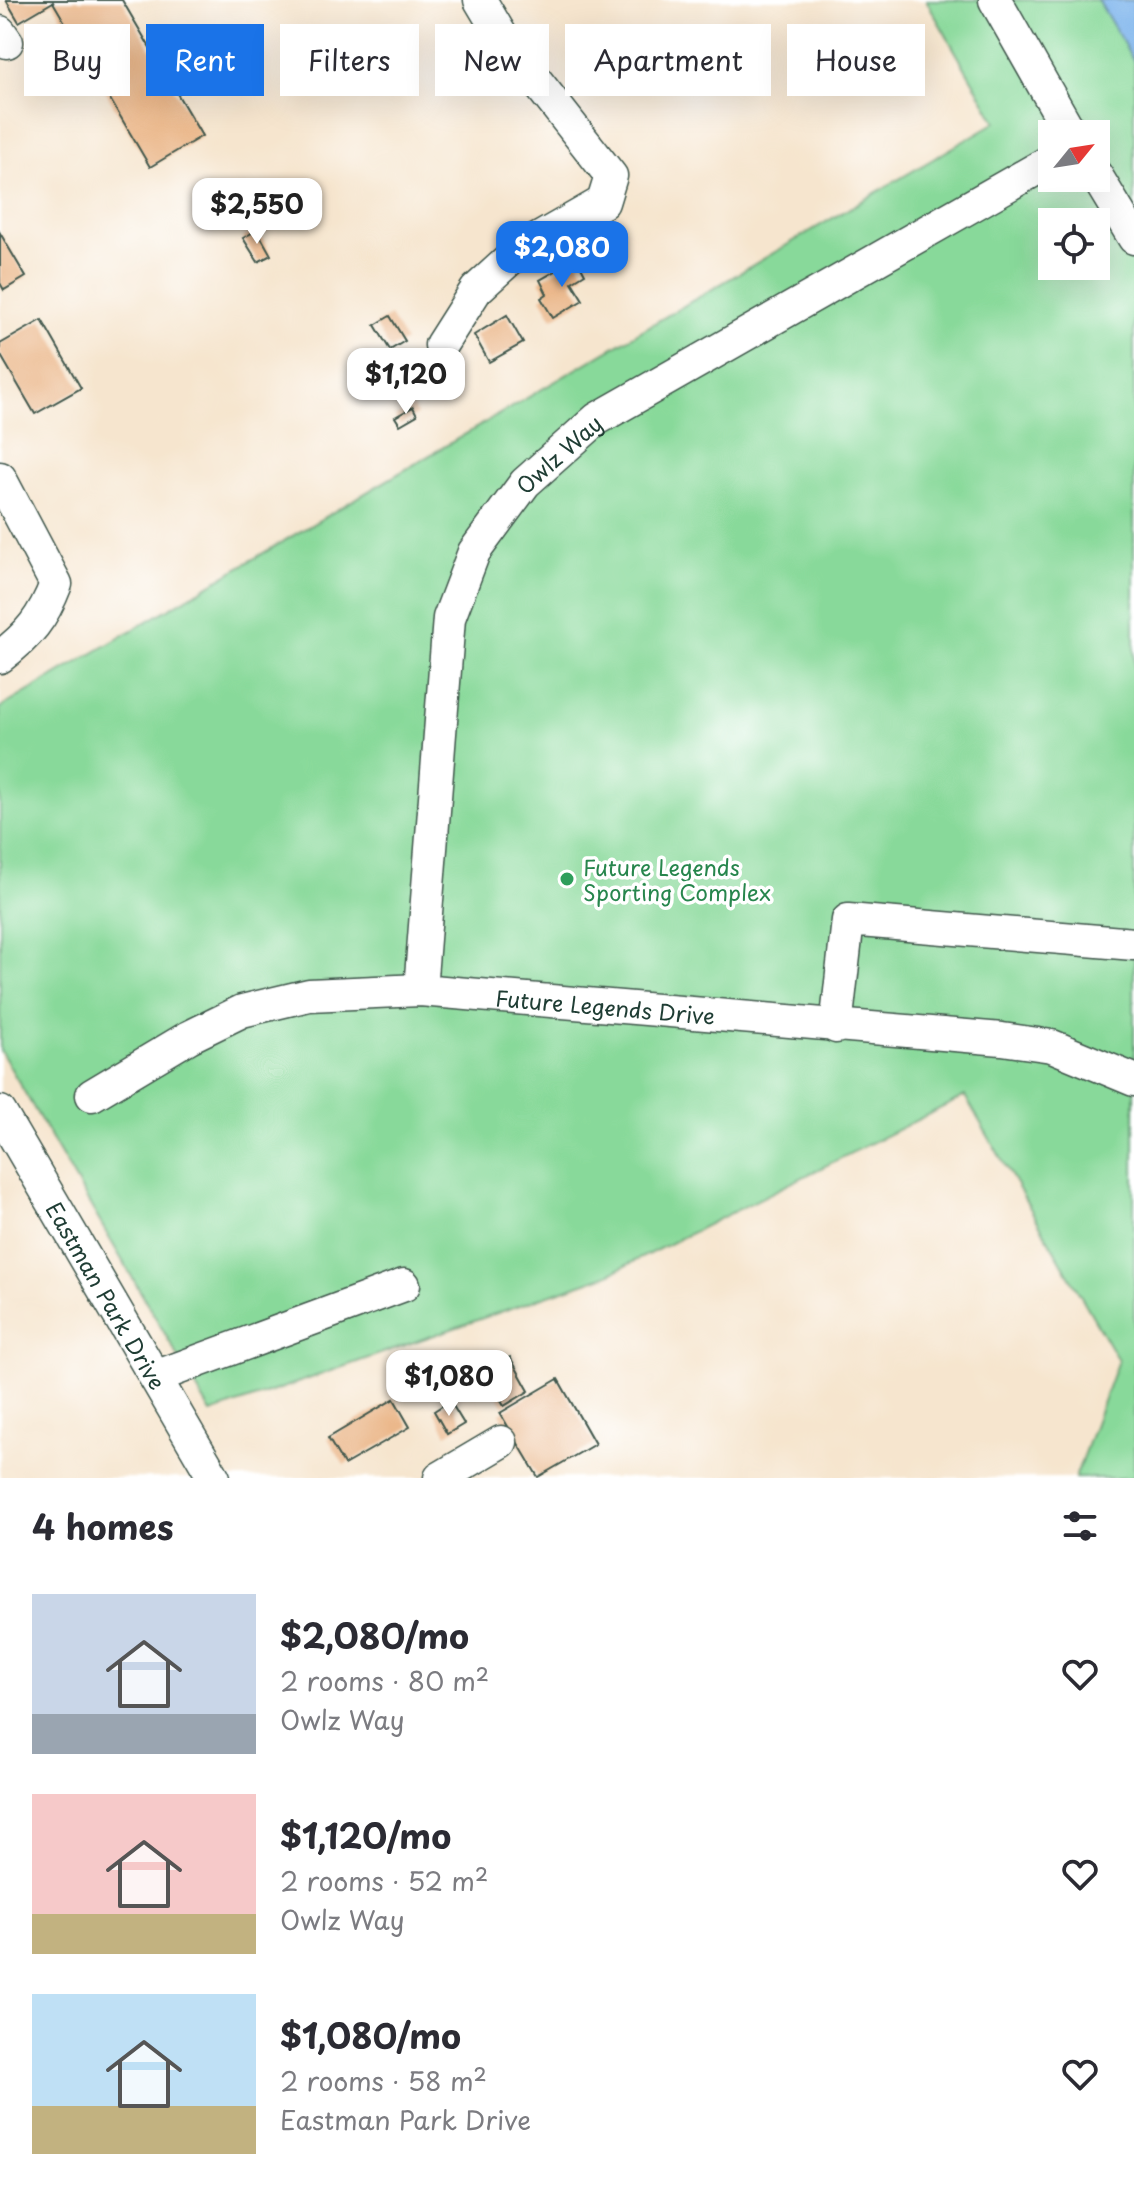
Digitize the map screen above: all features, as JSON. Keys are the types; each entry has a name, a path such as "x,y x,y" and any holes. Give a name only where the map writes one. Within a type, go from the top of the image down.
{"street":[{"path":"441,345 476,290 521,249 603,202 611,176 502,37 480,0"},
{"path":"995,0 1063,120"},
{"name":"Owlz Way","path":"420,990 449,618 474,552 525,483 597,419 1038,168"},
{"path":"1106,192 1134,238"},
{"path":"0,478 56,584 44,615 29,636 0,657"},
{"path":"836,1027 848,920 1134,944"},
{"name":"Future Legends Drive","path":"92,1095 189,1037 242,1011 309,995 420,990 836,1027 950,1034 1052,1046 1134,1080"},
{"name":"Eastman Park Drive","path":"0,1112 214,1478"},
{"path":"155,1377 404,1285"},
{"path":"440,1478 501,1442"}],"green space":[{"name":"Future Legends Sporting Complex","path":"926,0 1134,0 1134,1478 1075,1478 1118,1360 965,1096 609,1274 211,1413 0,1050 0,708 996,122"}],"water":[{"path":"1098,0 1134,0 1134,61"}],"building":[{"path":"6,0 122,0 146,41 146,96 178,96 202,136 150,167 108,96 130,96 130,24 66,24 53,2 19,22"},
{"path":"257,230 271,255 258,262 243,238"},
{"path":"0,233 26,277 4,290 0,283"},
{"path":"577,259 585,274 572,282 583,300 553,318 541,298 547,294 540,280"},
{"path":"507,315 523,343 489,362 474,335"},
{"path":"390,316 405,341 390,350 375,325"},
{"path":"42,320 81,388 35,414 0,354 0,344"},
{"path":"413,407 417,415 400,425 395,417"},
{"path":"510,1357 529,1391 504,1406 484,1372"},
{"path":"558,1379 595,1444 538,1477 500,1413"},
{"path":"394,1399 410,1427 344,1465 328,1438"},
{"path":"450,1401 464,1424 447,1434 434,1411"}],"place":[{"name":"Future Legends Sporting Complex","path":"567,879"}]}
